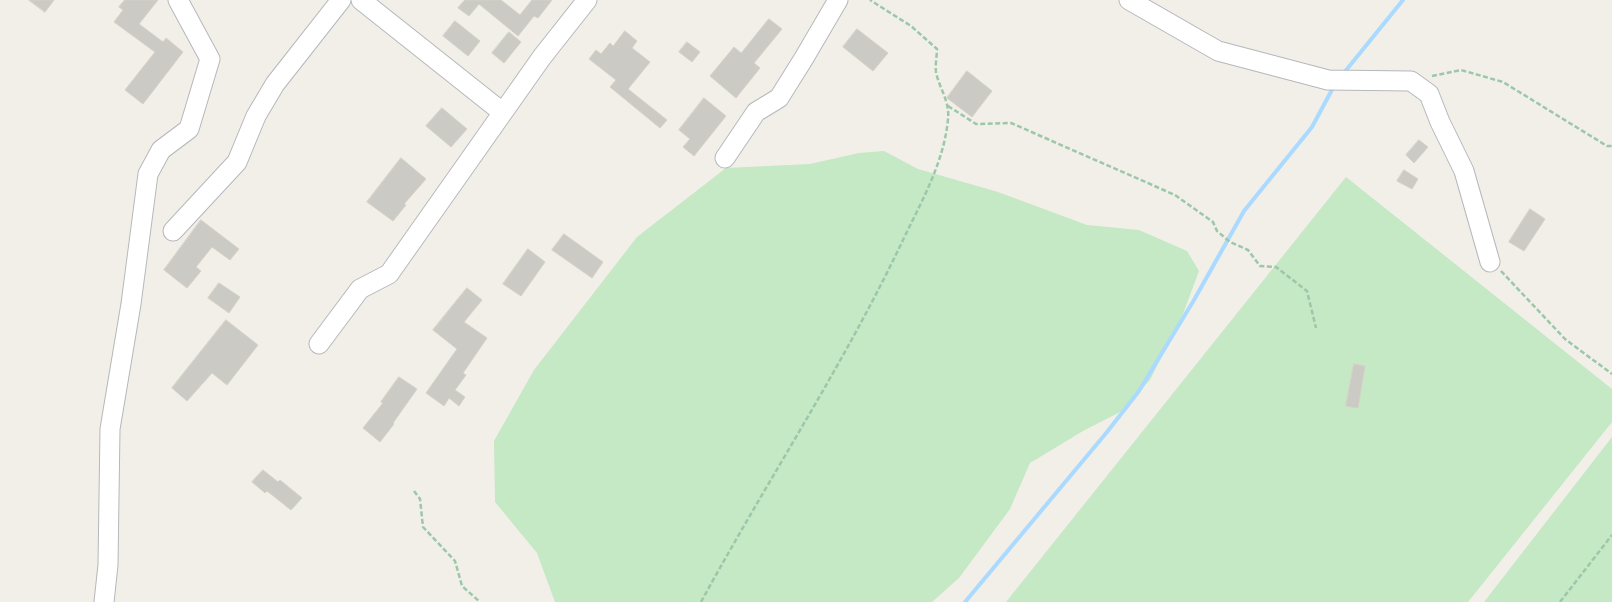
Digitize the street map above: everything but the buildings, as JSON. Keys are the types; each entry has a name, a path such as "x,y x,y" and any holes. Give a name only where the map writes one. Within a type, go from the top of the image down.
{"street":[{"path":"104,602 108,565 110,429 148,174 161,150 189,129 210,59 178,0"},
{"path":"173,231 237,162 256,116 270,92 341,0"},
{"path":"361,0 502,112"},
{"path":"319,344 360,289 388,274 502,112 587,0"},
{"path":"725,158 756,112 779,98 838,0"},
{"path":"1129,0 1218,51 1328,80 1411,81 1429,94 1440,122 1464,171 1490,262"}],"path":[{"path":"701,602 736,538 800,432 881,286 938,165 948,118 948,106 936,71 937,49 912,26 870,0"},
{"path":"1411,81 1461,70 1503,82 1607,146 1612,146"},
{"path":"948,106 976,124 1011,123 1175,195 1212,222 1217,231 1230,242 1248,250 1260,266 1276,268 1307,292 1316,328"},
{"path":"1490,262 1565,339 1612,374"},
{"path":"414,491 420,499 423,527 455,561 462,586 480,602"},
{"path":"1560,602 1612,535"}],"green space":[{"path":"884,151 918,169 998,192 1087,225 1139,230 1187,251 1199,271 1183,314 1150,380 1120,412 1083,431 1030,463 1010,509 959,578 932,602 555,602 537,553 495,502 494,441 534,370 637,237 726,168 810,164 859,153"},
{"path":"1346,177 1612,389 1612,422 1468,602 1006,602"},
{"path":"1612,437 1612,602 1484,602"}],"waterway":[{"path":"1343,74 1403,0"},
{"path":"965,602 1139,391 1194,300 1244,211 1312,127 1334,86"}]}
